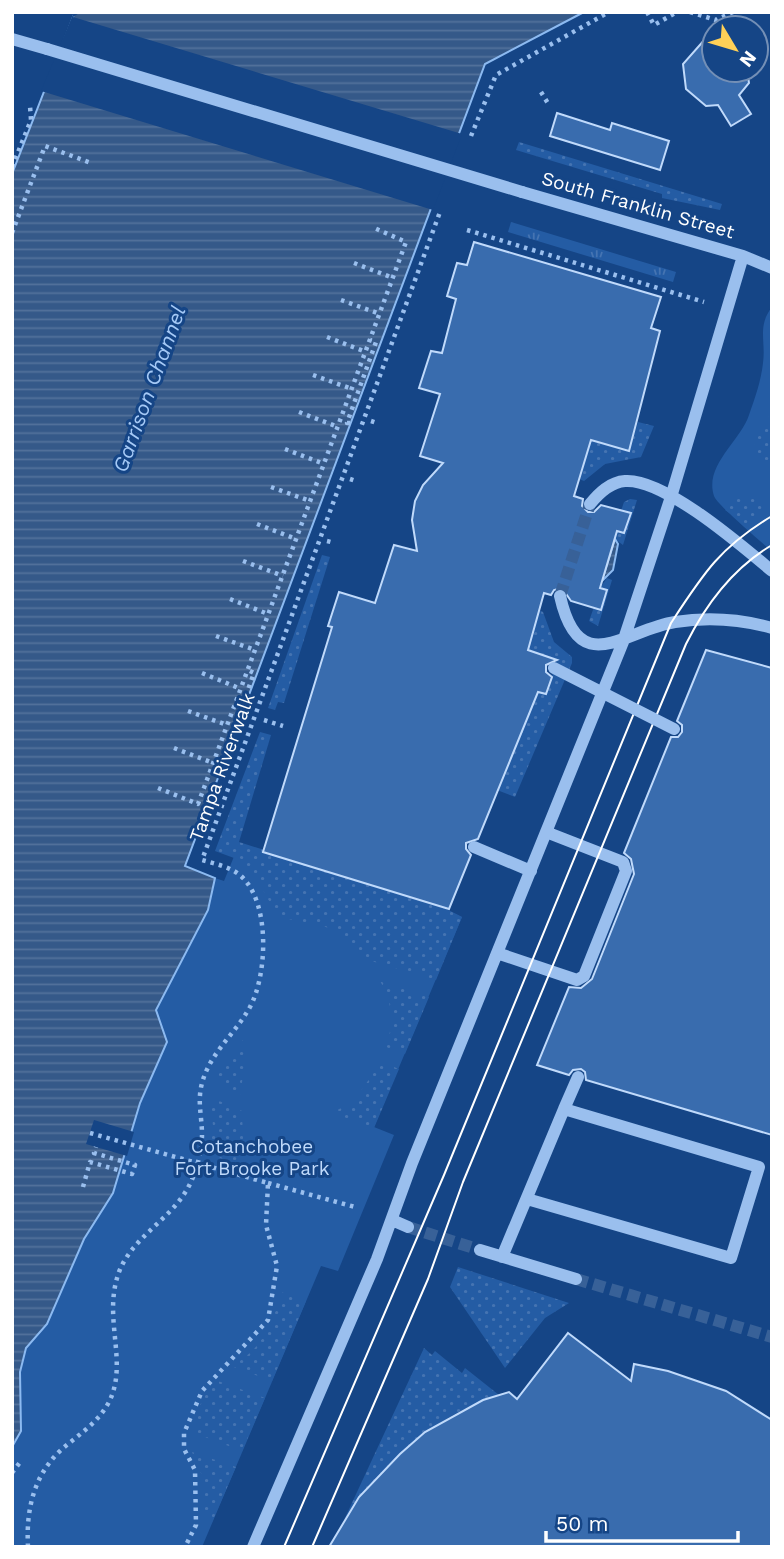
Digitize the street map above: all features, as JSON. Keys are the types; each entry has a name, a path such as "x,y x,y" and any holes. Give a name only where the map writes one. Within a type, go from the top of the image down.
{"street":[{"name":"South Franklin Street","path":"12,39 743,256 772,268"},
{"name":"South Franklin Street","path":"743,256 772,258"},
{"path":"253,1547 392,1220 412,1163 623,642 671,496 743,256"},
{"path":"590,504 603,489 625,481 646,484 671,496 735,539 772,570"},
{"path":"561,596 565,618 578,636 594,645 623,642 671,623 699,619 748,621 772,628"},
{"path":"554,668 674,729"},
{"path":"497,953 577,980 584,976 626,871 623,862 546,832"},
{"path":"474,847 531,870"},
{"path":"502,1257 578,1077"},
{"path":"527,1199 731,1258 760,1167 564,1110"},
{"path":"392,1220 408,1227"},
{"path":"480,1250 576,1279"}],"path":[{"path":"471,136 496,75 609,12"},
{"path":"647,12 654,25 677,12"},
{"path":"690,12 716,20 733,12"},
{"path":"541,92 549,105"},
{"path":"12,167 31,120 30,106"},
{"path":"12,233 45,146 91,163"},
{"name":"Tampa Riverwalk","path":"28,1547 27,1522 31,1497 42,1472 59,1451 92,1425 113,1392 117,1365 111,1313 119,1272 132,1249 187,1190 196,1165 202,1135 198,1112 202,1084 213,1059 252,1004 260,979 263,952 258,911 243,878 230,869 202,860 440,212"},
{"path":"158,788 198,804 406,242 372,227"},
{"path":"467,230 704,302"},
{"path":"354,263 393,278"},
{"path":"341,300 380,314"},
{"path":"327,337 366,352"},
{"path":"350,423 347,423 376,342 370,340"},
{"path":"313,375 352,389"},
{"path":"299,412 338,427"},
{"path":"285,449 324,464"},
{"path":"349,479 356,481"},
{"path":"271,487 310,501"},
{"path":"257,524 296,539"},
{"path":"327,541 335,543"},
{"path":"243,561 282,576"},
{"path":"230,599 268,614"},
{"path":"216,636 255,650"},
{"path":"244,710 241,709 254,673 247,670"},
{"path":"202,673 240,688"},
{"path":"188,711 227,725"},
{"path":"264,720 283,726"},
{"path":"174,748 213,762"},
{"path":"90,1133 196,1165 355,1207"},
{"path":"83,1186 90,1162 132,1174 135,1165 94,1153 96,1147"},
{"path":"185,1547 196,1525 195,1470 184,1449 184,1433 202,1391 268,1320 277,1266 266,1225 268,1183"},
{"path":"12,1473 21,1461"}],"green space":[{"path":"519,142 722,204 720,210 662,198 662,194 516,150"},
{"path":"511,222 676,272 673,282 508,232"},
{"path":"772,307 772,552 717,501 712,485 718,464 749,415 763,363 763,327"},
{"path":"772,384 772,469 761,463 754,450 770,413"},
{"path":"638,422 654,426 641,457 605,464 584,481 579,479 583,438 629,451"},
{"path":"749,495 762,499 771,509 745,524 725,510 736,498"},
{"path":"637,500 623,545 615,539 617,531 625,533 630,514 621,511 624,502"},
{"path":"322,555 330,557 284,703 278,702 275,710 268,708"},
{"path":"607,578 612,580 598,626 589,621 594,607 601,609 607,591 600,588"},
{"path":"539,610 543,612 554,642 572,657 572,663 515,797 497,790 538,692 547,693 557,659 521,648"},
{"path":"260,732 271,735 239,842 438,905 462,917 436,980 368,960 347,938 324,926 278,917 253,872 236,854 234,858 215,851"},
{"name":"Cotanchobee Fort Brooke Park","path":"264,852 438,905 462,917 374,1127 394,1135 338,1271 321,1266 202,1547 12,1547 12,1447 21,1431 20,1371 26,1348 47,1324 84,1239 113,1193 140,1103 167,1042 156,1011 208,910 215,878 224,881 235,854"},
{"path":"380,981 429,997 405,1054 386,1047 391,1013 388,997"},
{"path":"243,1040 245,1063 240,1095 219,1081 218,1074"},
{"path":"381,1062 399,1069 374,1128 332,1113 354,1101"},
{"path":"210,1097 242,1111 244,1165 210,1155 213,1126"},
{"path":"458,1267 569,1303 545,1318 505,1368 450,1287"},
{"path":"281,1292 306,1301 272,1381 231,1366 250,1352 265,1335"},
{"path":"424,1348 432,1355 435,1351 462,1373 465,1368 499,1395 452,1416 411,1444 375,1480 344,1520"},
{"path":"218,1381 265,1398 242,1451 197,1434 200,1404"},
{"path":"192,1452 236,1467 212,1522 203,1519 203,1478"}],"water":[{"name":"Garrison Channel","path":"75,12 584,12 485,64 185,866 215,878 208,910 156,1010 167,1042 140,1103 113,1193 84,1239 47,1324 26,1348 20,1372 21,1431 12,1447 12,174"},
{"path":"615,539 618,544 613,570 602,581"}],"pier":[{"path":"74,12 81,12 73,17 462,134 433,210 41,91"},
{"path":"94,1120 134,1132 127,1156 86,1144"}],"building":[{"path":"700,45 700,84 748,84 739,95 751,114 731,126 718,105 706,106 686,89 683,64"},
{"path":"557,113 610,130 612,123 669,141 660,170 550,136"},
{"path":"474,242 661,297 651,328 660,331 629,451 591,440 574,496 583,499 582,506 588,512 594,512 601,505 631,513 624,533 617,531 600,588 607,590 601,610 571,601 562,588 554,590 551,595 544,593 528,650 557,660 546,665 546,672 552,677 546,694 538,692 478,839 466,843 466,849 471,855 449,909 263,852 332,627 328,626 339,592 375,603 394,545 417,551 412,520 415,501 423,485 443,463 420,456 440,394 419,388 431,351 442,353 456,299 447,296 457,263 467,265"},
{"path":"706,650 772,668 772,1135 586,1080 585,1072 581,1069 573,1070 569,1075 537,1065 569,987 581,988 592,979 634,874 631,859 624,853 671,737 678,737 682,732 682,725 677,721"},
{"path":"568,1333 631,1381 634,1364 668,1371 726,1391 772,1420 772,1547 329,1547 359,1497 400,1454 425,1432 483,1400 509,1392 517,1399"}],"tunnel":[{"path":"560,596 590,504"},
{"path":"408,1227 480,1250"},
{"path":"576,1279 772,1337"}],"tram line":[{"path":"284,1547 444,1175 671,623 714,563 739,539 772,516"},
{"path":"312,1547 428,1279 463,1182 686,644 702,615 722,588 745,565 772,545"}]}
